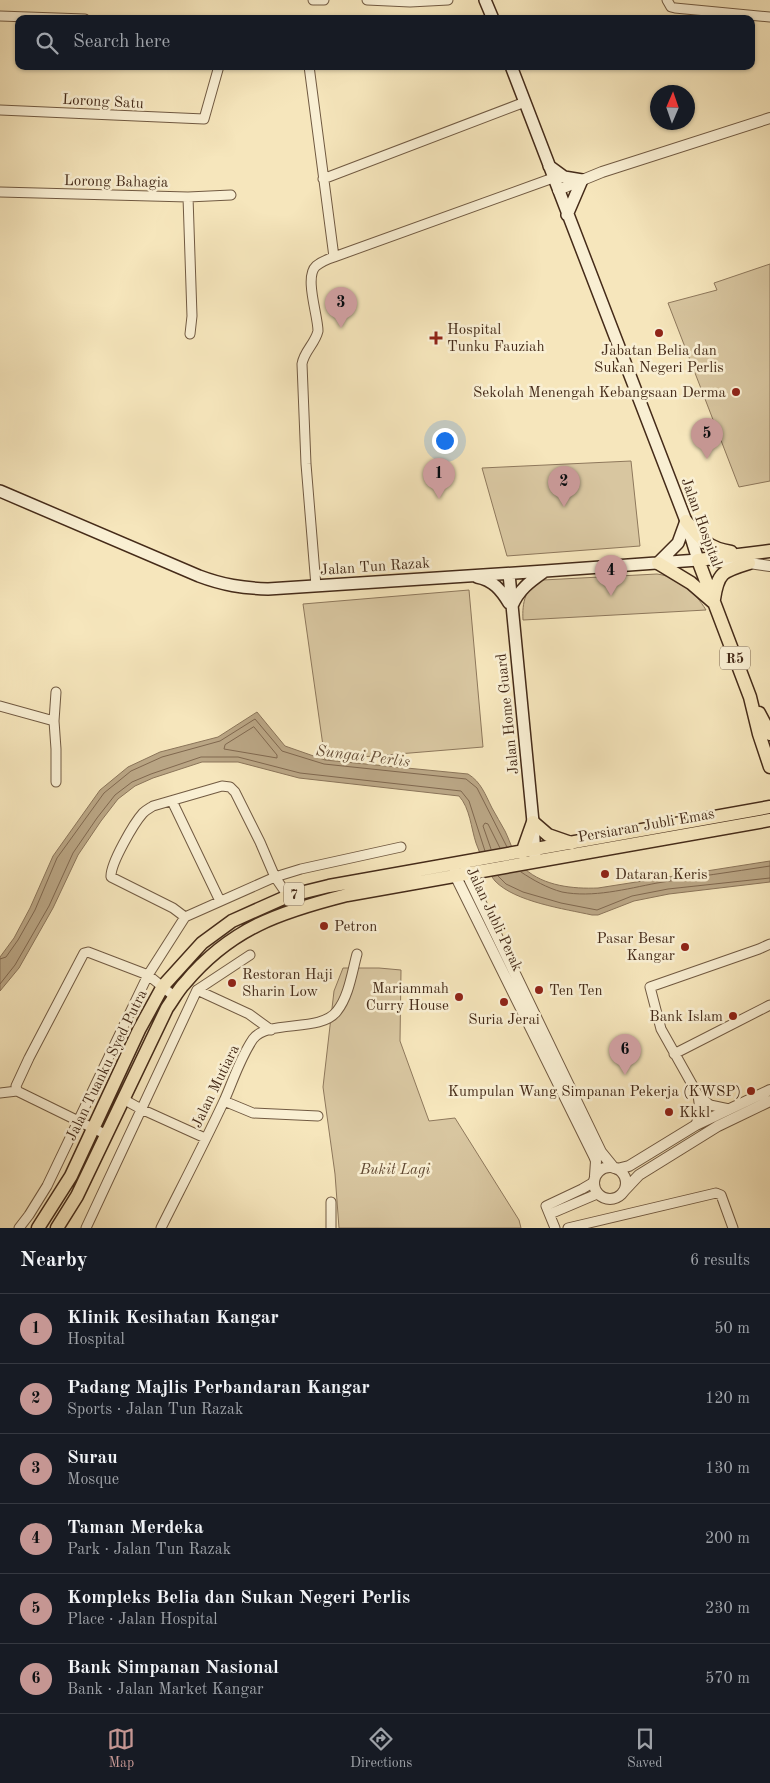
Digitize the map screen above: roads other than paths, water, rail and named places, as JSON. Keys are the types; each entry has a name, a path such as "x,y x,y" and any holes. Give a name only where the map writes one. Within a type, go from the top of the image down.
{"main road":[{"path":"485,0 491,15"},
{"name":"R5","path":"513,70 553,178"},
{"path":"548,165 564,177 582,180 567,215"},
{"name":"Jalan Hospital","path":"553,178 686,521 713,602 750,698 770,767"},
{"name":"Jalan Tun Razak","path":"0,493 199,576 222,584 248,588 268,589 545,572 698,560 745,559 770,551"},
{"path":"686,521 697,535 715,549 745,559"},
{"path":"686,521 678,543 658,563 691,583 713,602"},
{"path":"713,602 716,582 723,573 745,559"},
{"path":"512,607 517,595 523,588 545,572"},
{"name":"Jalan Home Guard","path":"509,574 533,822"},
{"path":"468,576 482,578 497,586 512,607"},
{"name":"R5","path":"750,698 770,734"},
{"name":"Persiaran Jubli Emas","path":"530,857 733,821 767,812"},
{"name":"Persiaran Jubli Emas","path":"530,857 574,843 733,821"},
{"path":"533,822 548,835 574,843"},
{"path":"530,857 533,822"},
{"name":"Jalan Tuanku Syed Putra","path":"59,1228 77,1196 167,1008 184,983 213,954 241,933 265,921 310,905 460,870 530,857"},
{"name":"Jalan Tuanku Syed Putra","path":"38,1228 71,1176 139,1030 163,986 202,943 232,921 288,896 329,886 460,870"}],"street":[{"path":"313,0 324,0"},
{"path":"367,0 410,2 448,0"},
{"path":"667,0 671,7 675,8 749,15"},
{"path":"0,16 15,17"},
{"path":"755,16 770,17"},
{"name":"Lorong Satu","path":"0,110 204,119 218,70"},
{"path":"310,70 334,257"},
{"path":"323,178 525,102"},
{"path":"558,190 582,180 770,118"},
{"path":"316,586 306,464 302,364 306,353 316,339 318,331 310,283 312,272 316,266 334,257 553,178"},
{"name":"Lorong Bahagia","path":"0,192 188,197 231,195"},
{"path":"188,197 192,316 190,334"},
{"path":"745,559 770,566"},
{"path":"56,692 54,720 56,782"},
{"path":"0,706 54,720"},
{"path":"185,917 173,908 111,877 111,870 118,854 144,812 153,806 222,786 230,787 235,792 275,877 288,896"},
{"path":"172,801 220,901"},
{"path":"19,1228 47,1186 148,975 185,917 275,877 301,869 401,847"},
{"name":"Jalan Jubli Perak","path":"460,870 601,1152 615,1168"},
{"name":"Jalan Jubli Perak","path":"460,870 594,1156 596,1161 595,1179"},
{"path":"729,1109 710,1105 698,1095 659,1025 650,986 770,944"},
{"path":"17,1091 16,1086 29,1058 83,954 88,952 148,975 175,997"},
{"name":"Jalan Mutiara","path":"161,1228 253,1039 263,1031 330,1018 338,1010 346,994 357,954"},
{"path":"86,1228 197,990 250,955"},
{"path":"197,990 249,1014 271,1030"},
{"path":"674,1054 770,1005"},
{"path":"548,1210 582,1189 595,1179 603,1169 628,1166 696,1125 770,1090"},
{"path":"0,1093 17,1091 107,1134"},
{"path":"696,1125 700,1110 698,1095"},
{"path":"123,1099 205,1138"},
{"path":"224,1100 253,1113 318,1116"},
{"path":"548,1210 597,1194 606,1199 616,1198 639,1174 718,1126 770,1101"},
{"path":"615,1168 624,1177 625,1187 623,1192"},
{"path":"595,1179 597,1194"},
{"path":"568,1228 716,1193 721,1195 733,1228"},
{"path":"330,1202 331,1228"},
{"path":"548,1210 554,1228"}],"water":[{"path":"257,712 285,746 325,760 468,774 482,789 505,831 516,856 525,869 550,883 569,887 598,888 770,861 770,882 669,894 634,901 598,915 568,910 527,899 504,888 495,881 482,858 468,812 459,796 299,778 238,762 202,762 153,778 135,786 118,799 78,855 53,908 19,968 0,991 0,957 14,938 30,908 53,856 100,790 128,767 160,752 218,737"}],"place":[{"name":"Surau","path":"341,328"},
{"name":"Jabatan Belia dan Sukan Negeri Perlis","path":"659,333"},
{"name":"Hospital Tunku Fauziah","path":"436,338"},
{"name":"Sekolah Menengah Kebangsaan Derma","path":"736,392"},
{"name":"Kompleks Belia dan Sukan Negeri Perlis","path":"707,459"},
{"name":"Klinik Kesihatan Kangar","path":"439,499"},
{"name":"Padang Majlis Perbandaran Kangar","path":"564,507"},
{"name":"Taman Merdeka","path":"611,596"},
{"name":"Dataran Keris","path":"605,874"},
{"name":"Petron","path":"324,926"},
{"name":"Pasar Besar Kangar","path":"685,947"},
{"name":"Restoran Haji Sharin Low","path":"232,983"},
{"name":"Ten Ten","path":"539,990"},
{"name":"Mariammah Curry House","path":"459,997"},
{"name":"Suria Jerai","path":"504,1002"},
{"name":"Bank Islam","path":"733,1016"},
{"name":"Bank Simpanan Nasional","path":"625,1075"},
{"name":"Kumpulan Wang Simpanan Pekerja (KWSP)","path":"751,1091"},
{"name":"Kkkl","path":"669,1112"}],"water label":[{"name":"Sungai Perlis","path":"363,755"}],"park label":[{"name":"Bukit Lagi","path":"395,1169"}]}
